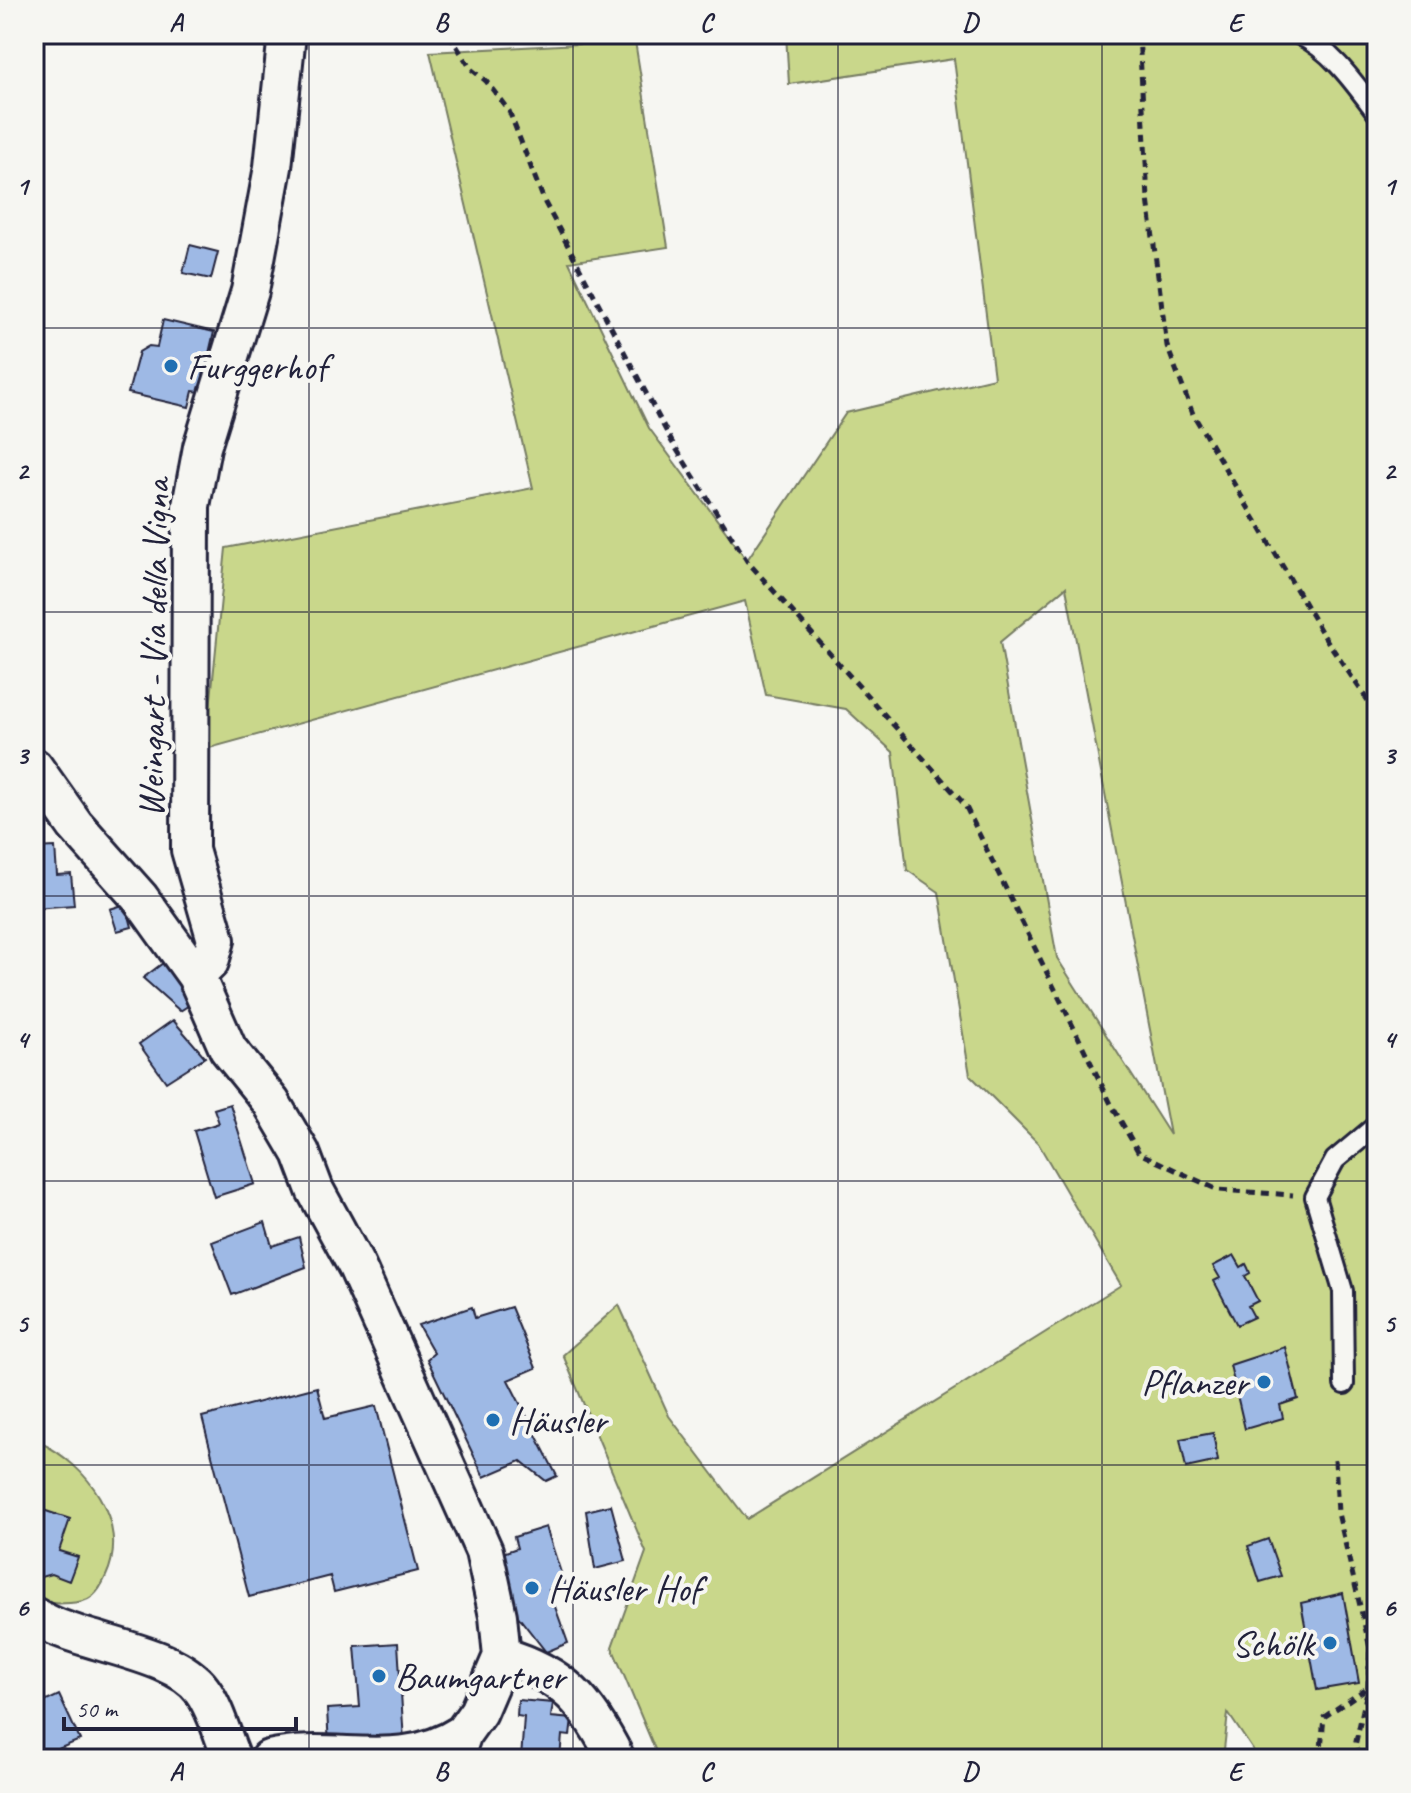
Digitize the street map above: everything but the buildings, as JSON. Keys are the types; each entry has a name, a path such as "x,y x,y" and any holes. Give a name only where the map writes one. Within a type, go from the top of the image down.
{"street":[{"name":"Weingart - Via della Vigna","path":"196,976 210,962 216,940 190,850 191,506 202,447 250,291 273,167 287,34"},
{"name":"Weingart - Via della Vigna","path":"34,767 75,825 140,898 196,976 228,1049 271,1102 301,1153 315,1190 357,1267 484,1551 498,1616 502,1656"},
{"path":"34,1616 55,1629 185,1672 204,1692 232,1759"},
{"path":"269,1759 414,1755 459,1746 478,1712 502,1656 529,1664 556,1679 583,1701 616,1759"}],"lane":[{"path":"1309,36 1349,75 1377,113"},
{"path":"1344,1384 1343,1291 1315,1197 1335,1160 1377,1125"}],"path":[{"path":"449,34 471,69 486,81 509,111 545,203 672,442 747,561 965,805 1111,1104 1139,1153 1218,1190 1315,1197"},
{"path":"1139,34 1148,199 1167,346 1193,414 1322,633 1377,714"},
{"path":"1335,1460 1338,1513 1370,1648 1368,1687 1355,1746 1361,1759"},
{"path":"1320,1759 1324,1717 1368,1687"}],"green space":[{"path":"786,34 1377,34 1377,1759 1259,1759 1228,1713 1223,1759 753,1759 751,1755 726,1759 659,1759 612,1647 646,1552 563,1355 619,1305 669,1416 747,1519 1121,1285 1038,1143 970,1075 939,892 907,870 893,752 846,709 766,695 745,601 206,749 226,548 533,488 430,52 635,41 668,247 569,262 649,428 747,560 846,413 994,378 954,59 789,84","holes":["1066,587 1170,1135 1057,958 1000,642"]},
{"path":"39,1442 73,1465 87,1480 100,1497 108,1516 113,1535 112,1556 100,1588 83,1601 56,1603 34,1599 34,1444"}],"place":[{"name":"Furggerhof","path":"171,366"},
{"name":"Pflanzer","path":"1264,1382"},
{"name":"Häusler","path":"493,1420"},
{"name":"Häusler Hof","path":"532,1588"},
{"name":"Schölk","path":"1330,1643"},
{"name":"Baumgartner","path":"379,1676"}]}
